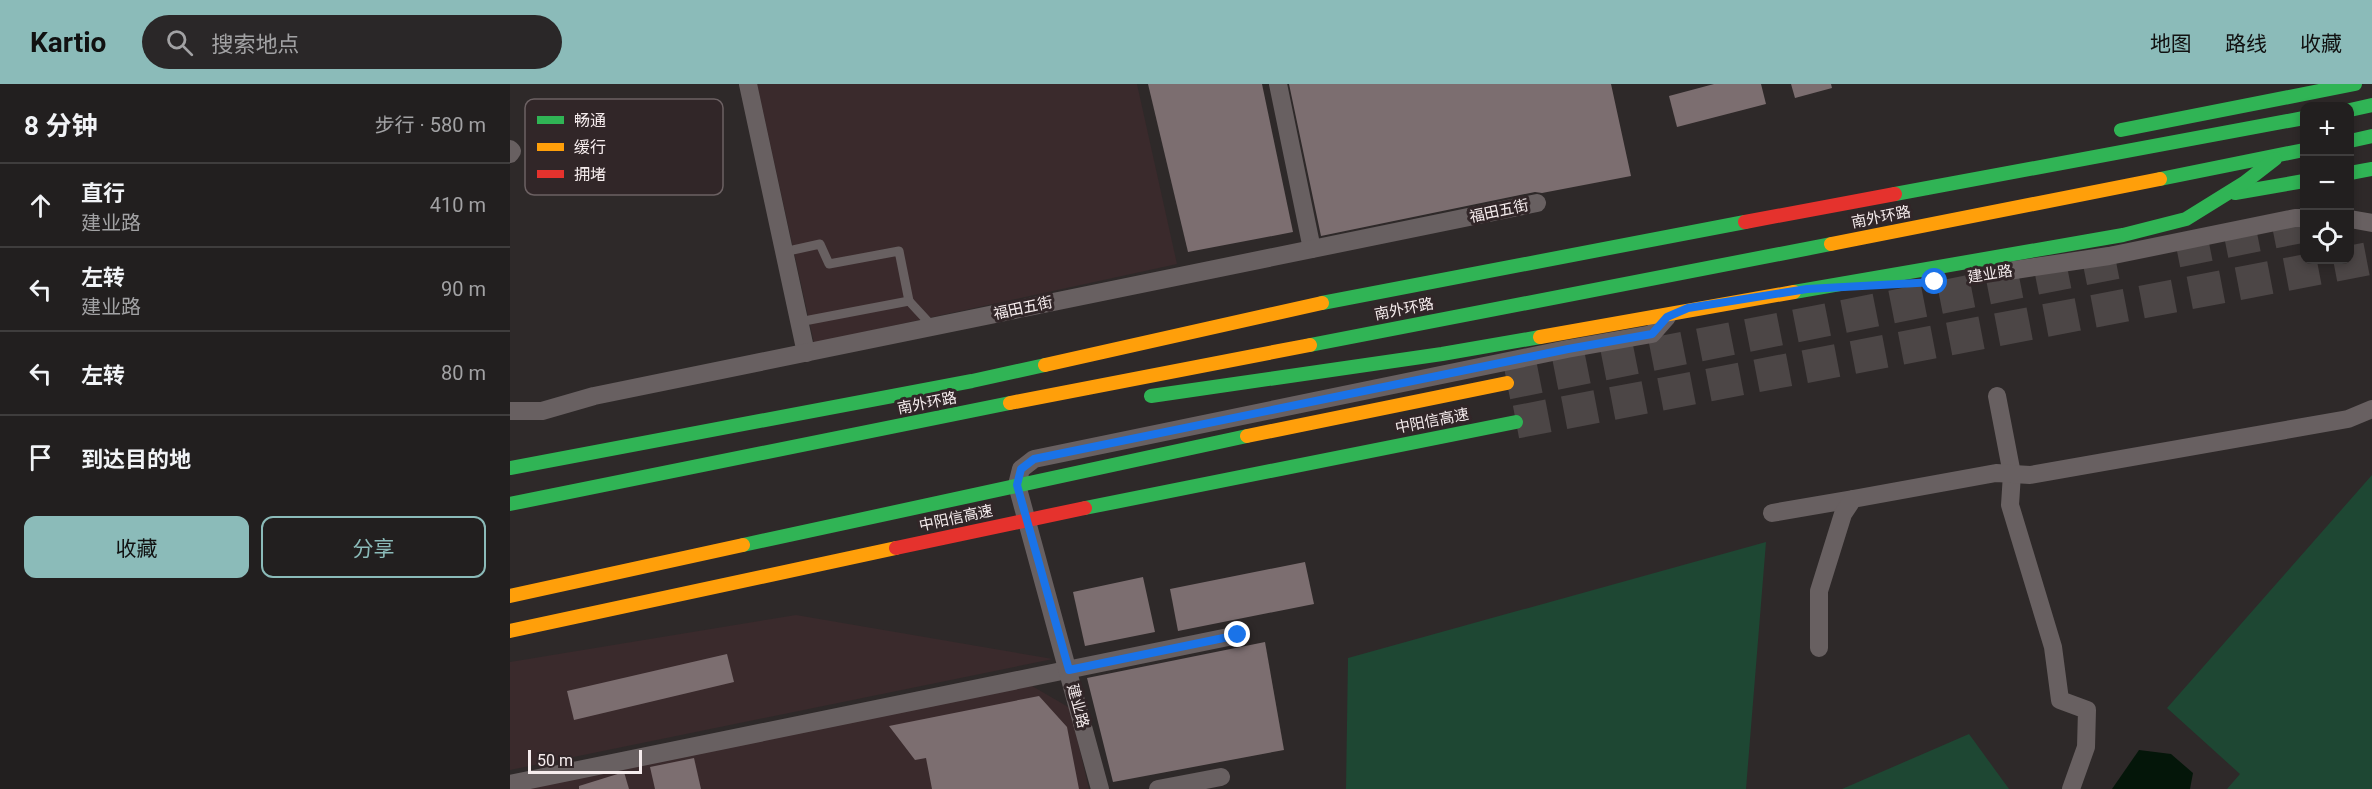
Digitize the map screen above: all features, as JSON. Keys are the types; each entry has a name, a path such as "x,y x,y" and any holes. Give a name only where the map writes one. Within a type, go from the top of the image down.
{"highway":[{"path":"2325,102 2337,84"},
{"path":"2106,133 2355,84"},
{"path":"2187,116 2228,95"},
{"path":"2354,109 2372,105"},
{"name":"南外环路","path":"510,468 972,381 1314,304 2300,119"},
{"path":"2354,140 2372,136"},
{"path":"1140,397 1442,354 2123,235 2186,219 2244,183 2297,142 2300,142"},
{"name":"南外环路","path":"510,504 1105,384 1871,236 2300,144"},
{"path":"1873,199 1947,169"},
{"path":"2354,172 2372,169"},
{"path":"2194,200 2300,182"},
{"path":"1871,236 1952,233"},
{"name":"中阳信高速","path":"510,596 1312,422 1507,383"},
{"path":"811,443 1046,411"},
{"name":"中阳信高速","path":"510,631 1176,488 1516,422"},
{"path":"542,510 585,489"}],"street":[{"path":"748,84 806,353"},
{"path":"1278,84 1312,249"},
{"path":"510,149 512,150 510,154"},
{"name":"福田五街","path":"510,411 542,411 594,396 1537,203"},
{"name":"建业路","path":"1100,789 1017,485 1021,469 1034,459 1568,349 1652,334 1667,317 1688,308 1807,289 1935,282 2109,256 2300,218"},
{"path":"2354,220 2372,223"},
{"path":"1997,396 2012,474 2010,505 2053,646 2060,700 2087,710 2086,747 2071,789"},
{"path":"1772,513 1996,474 2030,475 2349,419 2372,409"},
{"path":"1819,648 1819,591 1843,514 1854,499"},
{"path":"510,784 1238,635"},
{"path":"1158,789 1221,777"}],"lane":[{"path":"784,252 820,244 829,264 899,251 909,302 933,327"},
{"path":"799,322 909,302"}],"shaded area":[{"path":"757,84 1137,84 1177,264 814,343"},
{"path":"796,615 1053,659 510,770 510,662"},
{"path":"1032,686 1070,708 1089,789 516,789"},
{"path":"2139,750 2171,754 2193,773 2190,789 2112,789"}],"green space":[{"path":"2372,475 2372,789 2227,789 2240,774 2167,708"},
{"path":"1766,542 1746,789 1346,789 1348,658"},
{"path":"1969,734 2009,789 1842,789"}],"building":[{"path":"1148,84 1262,84 1293,232 1188,252"},
{"path":"1289,84 1611,84 1631,176 1542,193 1535,192 1321,236"},
{"path":"1714,84 1761,84 1766,104 1677,127 1669,96"},
{"path":"1791,84 1831,84 1832,88 1795,98"},
{"path":"1305,562 1314,604 1178,631 1170,589"},
{"path":"1143,577 1155,632 1085,646 1073,592"},
{"path":"1265,642 1284,750 1113,782 1087,678"},
{"path":"727,654 734,682 574,720 567,691"},
{"path":"1039,696 1067,727 1079,789 932,789 926,758 915,760 889,726"},
{"path":"694,758 701,789 655,789 650,767"},
{"path":"624,772 629,789 579,789 579,786"}],"tunnel":[{"path":"2177,251 2300,227"},
{"path":"1516,422 2372,258"},
{"path":"1507,383 2129,260"}],"traffic: fast":[{"path":"2121,130 2355,84"},
{"path":"2354,109 2372,105"},
{"path":"1895,194 2300,119"},
{"path":"2354,140 2372,136"},
{"path":"2160,179 2300,151"},
{"path":"1794,292 2123,235 2186,219 2244,183 2275,159"},
{"path":"2354,172 2372,169"},
{"path":"2235,193 2300,182"},
{"path":"1322,303 1745,222"},
{"path":"1310,345 1831,244"},
{"path":"1151,396 1442,354 1540,337"},
{"path":"510,468 972,381 1045,365"},
{"path":"510,504 1010,403"},
{"path":"1085,508 1516,422"},
{"path":"743,545 1247,436"}],"traffic: slow":[{"path":"1831,244 2160,179"},
{"path":"1540,337 1794,292"},
{"path":"1045,365 1322,303"},
{"path":"1010,403 1310,345"},
{"path":"1247,436 1507,383"},
{"path":"510,596 743,545"},
{"path":"510,631 896,548"}],"traffic: jam":[{"path":"1745,222 1895,194"},
{"path":"896,548 1085,508"}],"route":[{"path":"1238,635 1069,670 1017,485 1021,469 1034,459 1568,349 1652,334 1667,317 1688,308 1807,289 1935,282"}]}
